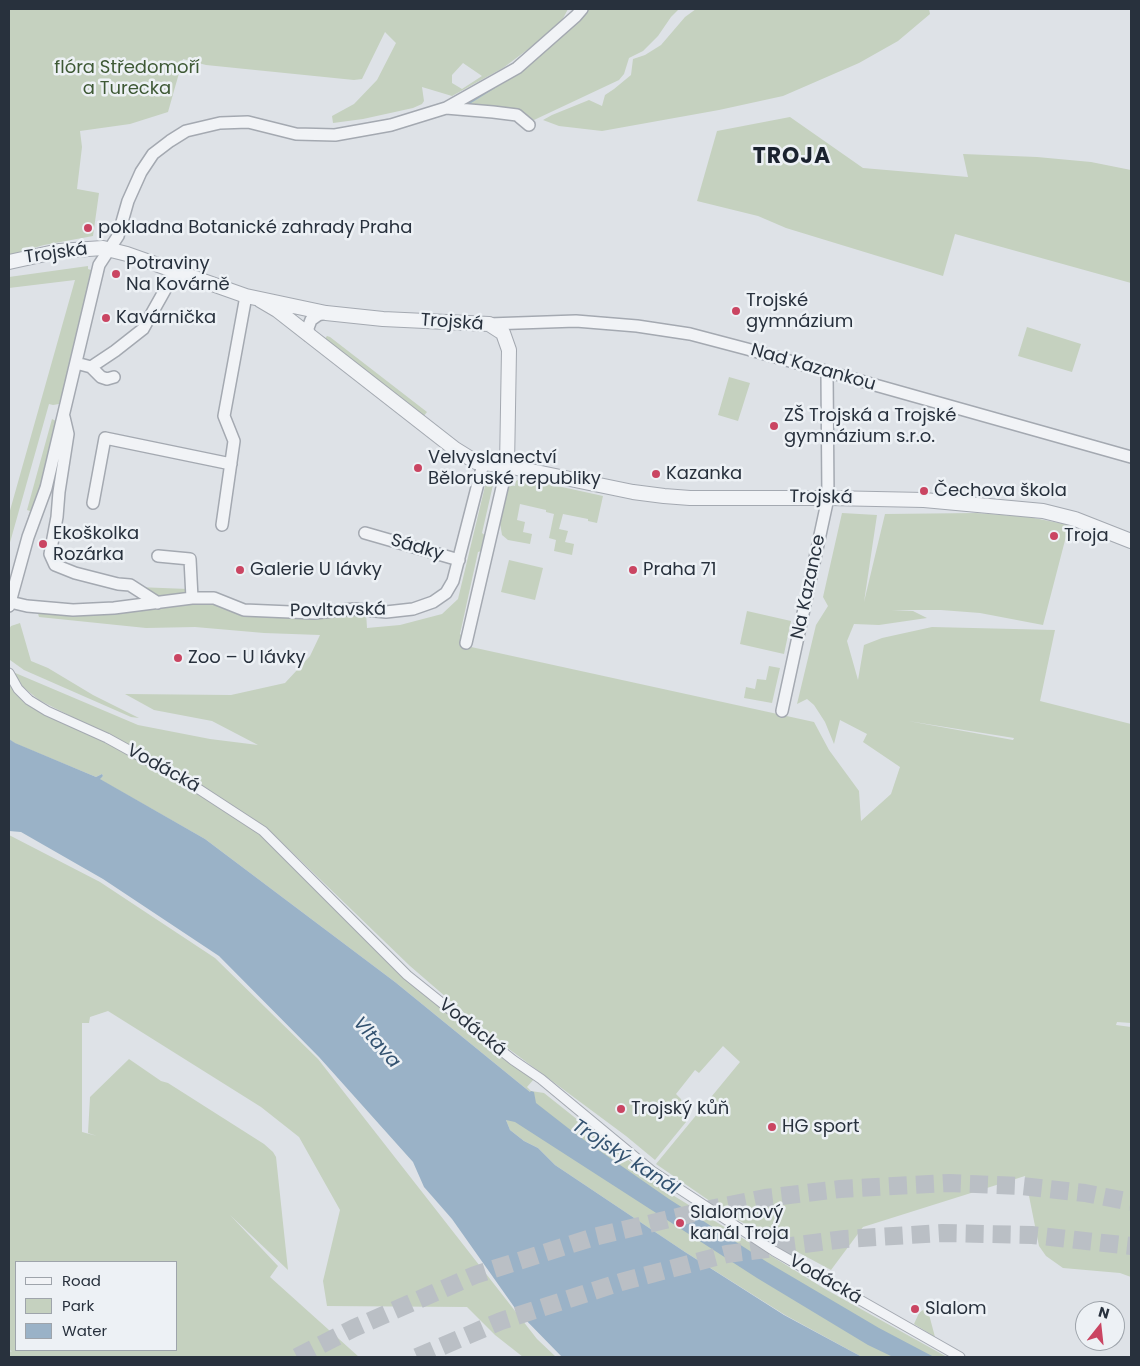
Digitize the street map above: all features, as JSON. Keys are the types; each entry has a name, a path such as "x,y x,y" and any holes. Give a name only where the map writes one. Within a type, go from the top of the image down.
{"street":[{"path":"9,604 28,536 46,488 99,265 120,232 128,201 141,172 153,154 186,131 220,123 248,122 296,134 335,135 391,125 446,108 517,68 582,9"},
{"path":"446,108 517,116 529,125"},
{"name":"Trojská","path":"9,262 59,251 110,250 246,296 326,313 383,319 489,324 503,333 509,350 507,466"},
{"path":"91,367 143,329 175,272"},
{"path":"222,525 234,441 224,416 246,296"},
{"name":"Trojská","path":"260,300 277,310 455,449 470,459 483,464 507,466 633,492 664,496 729,499 828,498 924,500 1043,511 1074,519 1131,541"},
{"path":"309,336 308,328 311,320 318,315 326,313"},
{"name":"Nad Kazankou","path":"489,324 576,320 690,334 1131,457"},
{"path":"76,363 91,367 100,377 106,380 114,377"},
{"name":"Na Kazance","path":"782,711 828,498 827,372"},
{"path":"64,413 68,434 50,554 55,565 75,573 118,584 130,585 158,603"},
{"path":"93,503 105,438 231,464"},
{"name":"Sádky","path":"365,533 459,560 483,464"},
{"path":"466,643 507,466"},
{"path":"158,556 190,559 192,598"},
{"name":"Povltavská","path":"9,604 73,610 114,608 192,598 214,598 244,610 314,613 354,610 386,612 413,609 433,602 446,593 453,581 459,560"},
{"name":"Vodácká","path":"9,673 18,689 29,700 108,738 194,786 263,831 407,974 513,1060 548,1085 652,1171 774,1251 960,1357"}],"green space":[{"name":"flóra Středomoří a Turecka","path":"9,9 568,9 559,26 503,68 452,96 422,87 424,101 413,108 363,119 333,123 332,116 354,104 377,80 396,43 385,32 362,79 354,80 206,65 183,59 168,112 130,124 80,131 82,147 77,189 99,193 93,236 44,245 9,255","holes":["463,63 482,76 462,89 452,83 452,75"]},
{"path":"587,9 679,9 658,36 643,51 629,58 624,74 619,80 534,120 522,112 468,104 523,71"},
{"path":"696,9 929,9 930,14 898,41 859,63 783,96 719,110 602,131 559,126 543,120 589,100 602,106 605,95 631,75 633,59 645,55 661,45 685,17"},
{"path":"790,117 863,168 968,177 963,154 1037,157 1091,162 1131,170 1131,283 955,234 943,276 786,228 758,216 697,201 717,131"},
{"path":"88,266 88,269 91,270 72,360 59,404 49,404 9,546 9,514 75,280 9,288 9,277"},
{"path":"1027,327 1081,344 1072,372 1018,356"},
{"path":"327,336 427,412 423,417 323,341"},
{"path":"729,377 750,383 738,421 718,415"},
{"path":"52,419 56,421 41,495 24,531 30,511 27,510"},
{"path":"495,472 499,478 498,484 493,485 482,533 486,536 482,551 478,552 460,634 463,637 462,645 814,722 829,750 859,791 861,821 891,794 900,767 863,742 867,734 840,720 834,744 825,722 814,705 807,699 797,704 816,625 828,606 823,597 842,513 877,515 864,602 885,514 976,513 1029,517 1069,525 1043,625 980,613 941,610 892,610 913,611 927,618 879,625 854,624 847,641 858,680 864,645 882,638 932,627 1055,630 1040,701 1131,724 1131,1023 1117,1022 1116,1025 1131,1027 1131,1277 1120,1273 1063,1268 1046,1256 1039,1246 1025,1176 863,1227 831,1270 736,1219 656,1164 740,1062 723,1046 699,1073 695,1070 676,1094 681,1099 686,1122 655,1160 626,1136 490,1035 410,966 269,830 172,768 39,700 23,687 13,672 138,725 210,739 258,745 212,721 154,710 125,694 231,695 285,683 310,656 320,635 264,633 195,627 146,628 39,617 37,610 212,603 366,612 367,628 400,625 442,614 458,599 486,482 490,474","holes":["908,721 1014,738 1013,740"]},
{"path":"521,478 603,496 597,523 588,521 588,519 563,514 559,529 568,531 565,542 574,544 572,555 554,551 556,540 549,538 554,514 546,512 546,510 520,504 517,520 525,522 523,532 532,534 530,544 508,540 502,535 500,523 509,485 515,486 516,481"},
{"path":"509,560 543,568 535,600 501,592"},
{"path":"137,587 188,589 188,597 165,600"},
{"path":"747,611 791,621 784,654 740,644"},
{"path":"20,623 31,661 48,668 93,695 139,718 131,717 24,670 10,660 9,629 11,626"},
{"path":"769,666 780,668 772,703 744,698 746,687 755,689 757,679 766,680"},
{"path":"9,679 17,692 107,738 263,831 407,975 534,1079 527,1087 531,1091 544,1093 671,1194 825,1289 947,1357 862,1357 785,1315 685,1252 555,1165 538,1148 524,1141 510,1130 506,1120 530,1092 395,982 205,839 99,779 103,776 102,774 96,777 14,743 9,739"},
{"path":"9,835 100,882 215,958 318,1059 537,1339 556,1357 523,1357 495,1335 467,1307 327,1306 323,1281 340,1210 299,1137 261,1107 108,1011 90,1017 89,1023 82,1023 82,1132 97,1136 88,1133 90,1097 129,1059 161,1081 168,1083 264,1144 276,1157 288,1270 230,1215 278,1266 270,1277 359,1357 9,1357 9,1351 12,1352 9,1349"},
{"path":"927,1307 935,1337 914,1324 919,1313"}],"water":[{"name":"Vltava","path":"9,739 96,777 102,774 103,776 100,779 205,839 395,982 530,1092 534,1092 536,1103 577,1135 669,1199 767,1262 879,1328 934,1357 893,1357 868,1345 757,1278 515,1122 506,1120 510,1130 524,1141 538,1148 555,1165 685,1252 784,1315 862,1357 562,1357 517,1311 452,1219 424,1187 413,1162 319,1057 219,956 103,879 21,832 9,831"}],"waterway":[{"path":"465,105 494,87"}],"tunnel":[{"path":"297,1357 354,1328 475,1275 594,1237 765,1198 840,1189 949,1183 1021,1186 1085,1193 1131,1202"},
{"path":"417,1357 501,1321 621,1282 727,1254 845,1239 942,1233 1032,1235 1131,1246"}],"place":[{"name":"pokladna Botanické zahrady Praha","path":"88,228"},
{"name":"Potraviny Na Kovárně","path":"116,274"},
{"name":"Trojské gymnázium","path":"736,311"},
{"name":"Kavárnička","path":"106,318"},
{"name":"ZŠ Trojská a Trojské gymnázium s.r.o.","path":"774,426"},
{"name":"Velvyslanectví Běloruské republiky","path":"418,468"},
{"name":"Kazanka","path":"656,474"},
{"name":"Čechova škola","path":"924,491"},
{"name":"Troja","path":"1054,536"},
{"name":"Ekoškolka Rozárka","path":"43,544"},
{"name":"Galerie U lávky","path":"240,570"},
{"name":"Praha 71","path":"633,570"},
{"name":"Zoo – U lávky","path":"178,658"},
{"name":"Trojský kůň","path":"621,1109"},
{"name":"HG sport","path":"772,1127"},
{"name":"Slalomový kanál Troja","path":"680,1223"},
{"name":"Slalom","path":"915,1309"}],"district":[{"name":"TROJA","path":"792,157"}],"water label":[{"name":"Trojský kanál","path":"625,1158"}]}
